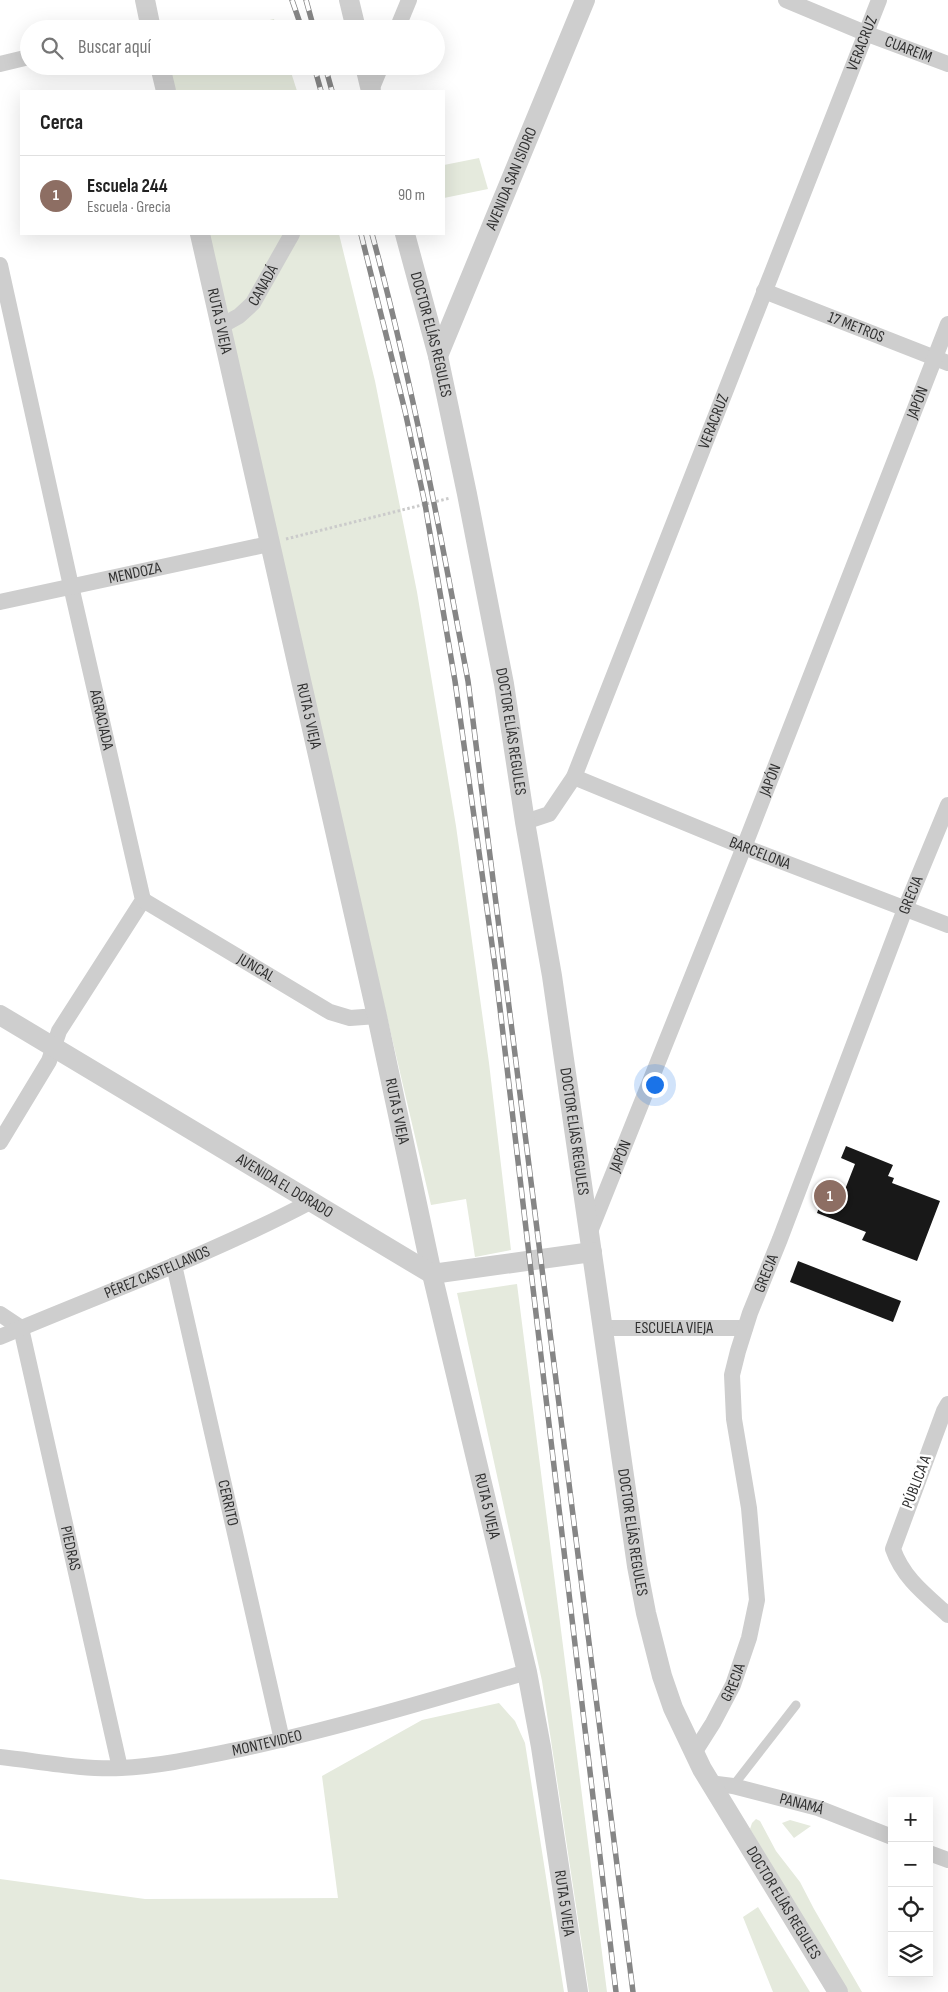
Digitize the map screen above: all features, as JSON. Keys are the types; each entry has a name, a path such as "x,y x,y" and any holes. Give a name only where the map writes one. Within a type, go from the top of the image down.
{"street":[{"path":"145,0 149,20"},
{"path":"349,0 354,20"},
{"path":"401,20 409,0"},
{"name":"AVENIDA SAN ISIDRO","path":"438,356 585,0"},
{"name":"CUAREIM","path":"786,0 865,33 948,64"},
{"name":"VERACRUZ","path":"525,822 549,814 574,777 879,0"},
{"path":"0,64 20,59"},
{"path":"162,75 166,90"},
{"path":"367,75 371,90"},
{"path":"371,90 377,75"},
{"name":"RUTA 5 VIEJA","path":"200,235 377,1016 432,1274 527,1672 541,1747 578,1992"},
{"name":"CANADÁ","path":"222,326 239,316 253,303 291,235"},
{"name":"DOCTOR ELÍAS REGULES","path":"405,235 438,356 504,684 525,822 552,976 636,1557 646,1613 656,1654 670,1700 709,1783 838,1992"},
{"name":"AGRACIADA","path":"0,265 71,586 144,900"},
{"name":"17 METROS","path":"764,291 941,360"},
{"name":"JAPÓN","path":"590,1243 744,847 941,360 948,324"},
{"name":"MENDOZA","path":"0,602 269,544"},
{"name":"BARCELONA","path":"574,777 744,847 948,924"},
{"name":"GRECIA","path":"694,1753 713,1724 732,1685 749,1638 757,1600 749,1508 734,1420 732,1375 745,1328 905,909 948,805"},
{"path":"0,1142 49,1061 59,1031 144,900"},
{"name":"JUNCAL","path":"144,900 330,1012 350,1018 377,1016"},
{"name":"AVENIDA EL DORADO","path":"0,1015 432,1274"},
{"name":"PÉREZ CASTELLANOS","path":"0,1337 174,1264 284,1216 312,1201"},
{"path":"432,1274 590,1243"},
{"name":"CERRITO","path":"174,1264 282,1740"},
{"path":"0,1314 21,1328"},
{"name":"PIEDRAS","path":"21,1328 120,1768"},
{"name":"ESCUELA VIEJA","path":"604,1328 745,1328"},
{"name":"PÚBLICA A","path":"948,1404 895,1538 893,1550 897,1561 911,1581 948,1614"},
{"name":"MONTEVIDEO","path":"0,1757 99,1768 161,1764 282,1740 387,1713 527,1672"},
{"name":"PANAMÁ","path":"709,1783 733,1786 818,1808 888,1836"},
{"path":"933,1854 948,1860"}],"lane":[{"path":"733,1786 796,1705"}],"path":[{"path":"269,544 467,494"}],"shaded area":[{"path":"168,75 292,75 297,90 172,90"},
{"path":"479,158 488,189 445,198 445,165"},
{"path":"204,235 339,235 375,381 417,592 456,826 489,1063 511,1250 475,1257 466,1199 431,1205"},
{"path":"517,1284 607,1992 589,1992 542,1681 457,1293"},
{"path":"499,1703 515,1721 525,1743 564,1992 0,1992 0,1879 145,1899 338,1898 322,1776 422,1720"},
{"path":"756,1819 760,1821 776,1851 800,1882 862,1992 847,1992 750,1829"},
{"path":"790,1820 811,1826 794,1838 782,1823"},
{"path":"758,1907 810,1992 773,1992 743,1917"}],"building":[{"path":"846,1146 893,1165 888,1176 894,1178 892,1183 940,1201 917,1261 862,1240 866,1232 817,1213 827,1185 844,1192 855,1164 841,1158"},
{"path":"798,1261 901,1301 893,1322 790,1282"}],"railway":[{"path":"292,0 299,20"},
{"path":"306,0 312,20"},
{"path":"317,75 321,90"},
{"path":"328,75 332,90"},
{"path":"361,235 405,411 425,504 455,681 495,966 616,1992"},
{"path":"372,235 413,400 468,681 633,1992"}],"place":[{"name":"Escuela 244","path":"830,1196"}]}
